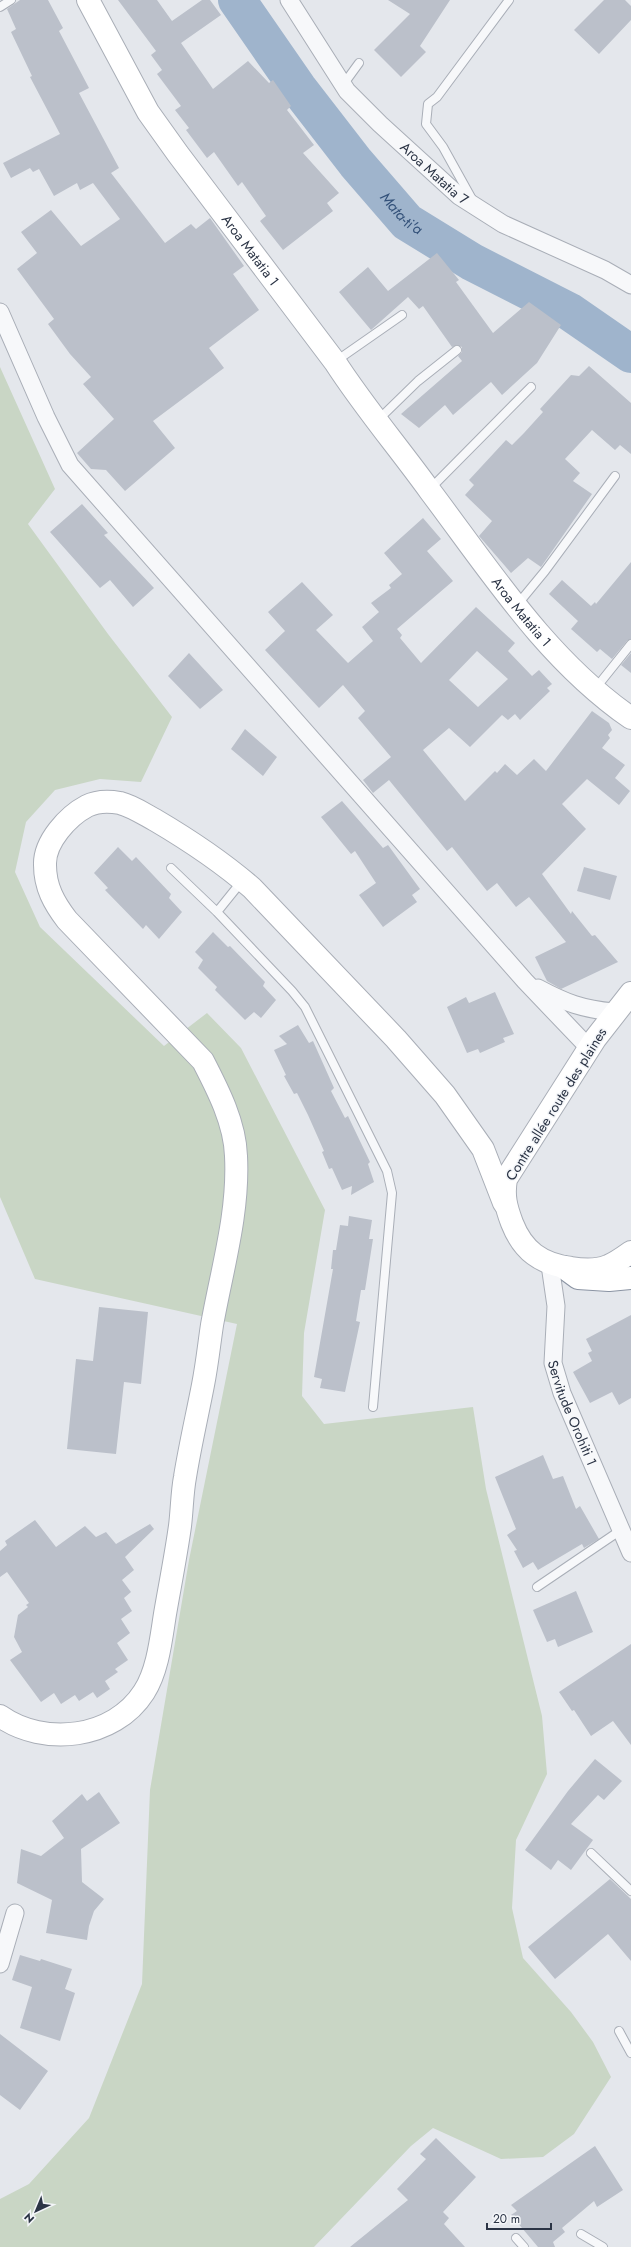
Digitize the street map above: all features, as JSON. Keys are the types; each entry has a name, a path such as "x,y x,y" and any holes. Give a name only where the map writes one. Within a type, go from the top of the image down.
{"main road":[{"name":"Aroa Matatia 1","path":"88,0 148,112 335,362 354,391 516,606 564,663 594,690 631,718"},
{"path":"0,1716 16,1725 35,1731 56,1734 77,1734 97,1730 120,1719 134,1706 146,1690 160,1647 180,1526 186,1472 204,1384 236,1187 236,1154 233,1136 216,1086 203,1061 67,920 53,901 46,878 44,863 48,846 73,816 88,806 106,801 122,803 173,830 243,880 396,1039 445,1095 483,1149 504,1203"},
{"name":"Contre allée route des plaines","path":"631,993 614,1012 589,1048 506,1178 504,1191 504,1203 519,1239 527,1249 557,1266 587,1270 607,1266 631,1252"},
{"path":"557,1266 578,1278 609,1280 631,1278"}],"street":[{"name":"Aroa Matatia 7","path":"289,0 343,85 355,100 459,196 477,209 503,224 605,270 631,285"},
{"path":"0,312 46,417 70,465 525,981 589,1048"},
{"path":"525,981 566,1002 580,1007 614,1012"},
{"name":"Servitude Orohiti 1","path":"557,1266 553,1363 562,1393 631,1553"},
{"path":"0,1964 15,1913"}],"lane":[{"path":"0,7 11,0"},
{"path":"477,209 443,147 426,124 428,104 437,97 509,0"},
{"path":"343,85 359,63"},
{"path":"335,362 402,315"},
{"path":"377,420 418,381 457,350"},
{"path":"430,490 531,386"},
{"path":"516,606 545,571 615,476"},
{"path":"594,690 631,644"},
{"path":"171,868 217,912 292,991 305,1007 387,1171 392,1193 373,1407"},
{"path":"217,912 243,880"},
{"path":"536,1587 621,1530"},
{"path":"591,1853 631,1891"},
{"path":"619,2032 631,2054"},
{"path":"581,2234 603,2247"},
{"path":"516,2238 524,2247"}],"green space":[{"path":"0,367 55,489 28,524 108,634 172,717 141,782 100,779 55,790 26,822 15,872 40,927 164,1046 207,1013 241,1048 325,1210 304,1333 302,1396 324,1424 473,1407 486,1489 542,1716 547,1774 516,1840 512,1908 523,1958 571,2012 593,2042 611,2077 574,2134 543,2157 501,2159 433,2128 411,2146 314,2247 0,2247 0,2199 29,2184 89,2118 142,1984 150,1790 189,1560 237,1324 35,1279 0,1197"}],"building":[{"path":"20,0 48,0 63,28 59,31 89,88 79,93 119,168 111,173 165,243 191,224 196,229 210,218 244,266 233,274 259,310 209,348 224,368 153,421 175,448 125,491 106,470 91,469 77,453 114,419 83,384 91,377 70,354 48,324 54,319 17,269 37,253 21,232 51,210 81,246 120,219 93,183 80,190 77,183 54,196 39,169 33,172 30,168 11,178 3,163 60,134 30,77 32,76 11,32 16,29 7,9"},
{"path":"118,0 157,0 172,21 202,0 210,0 221,15 181,43 213,89 248,61 269,83 273,80 291,106 287,110 314,145 303,153 339,193 327,203 333,211 283,250 260,221 266,216 242,182 238,186 214,152 207,158 186,130 189,128 175,110 181,106 157,74 162,70 151,55 156,51"},
{"path":"388,0 450,0 420,46 426,52 401,77 374,50 410,14"},
{"path":"604,0 625,0 631,6 631,20 599,54 574,30"},
{"path":"437,253 459,280 456,282 493,333 529,302 561,325 537,363 502,395 491,382 453,415 445,405 419,428 401,414 462,361 458,356 462,352 462,347 457,345 452,347 423,306 419,309 408,297 371,330 339,292 368,267 388,291"},
{"path":"589,366 631,403 631,454 620,445 615,450 592,430 565,459 580,473 573,481 592,494 541,567 528,558 511,573 479,536 492,521 465,495 474,485 469,480 506,440 512,445 524,433 543,412 540,409 571,375 579,376"},
{"path":"82,504 108,533 104,535 154,588 133,607 110,580 100,588 50,532"},
{"path":"423,518 441,539 427,551 453,581 397,629 402,635 400,638 421,663 476,607 515,643 508,651 532,676 539,670 552,684 547,688 550,691 520,720 515,714 508,720 502,715 470,747 449,728 423,750 465,801 495,771 497,773 505,764 517,775 534,759 546,771 592,711 609,723 612,730 608,735 610,738 602,748 625,765 615,778 630,791 619,805 587,779 562,804 586,829 542,874 571,914 572,911 592,936 595,935 618,962 561,989 547,981 535,957 566,942 529,897 516,907 497,883 487,891 452,847 447,851 389,780 373,793 363,780 391,757 358,718 365,711 343,685 319,708 265,650 285,631 268,612 302,582 333,615 316,630 348,663 373,641 362,627 379,612 371,603 391,588 389,585 402,574 384,553","holes":["477,651 508,679 478,707 449,680"]},
{"path":"631,562 631,639 627,641 612,659 600,649 597,652 571,629 578,621 549,594 562,580 591,606 595,602 596,604"},
{"path":"189,653 223,690 200,709 168,676"},
{"path":"631,653 631,673 621,665"},
{"path":"245,729 277,757 263,776 231,749"},
{"path":"342,801 383,848 388,845 420,889 412,895 417,902 383,927 359,895 376,883 355,851 351,854 321,817"},
{"path":"118,847 132,861 136,857 171,894 169,898 182,912 159,939 146,925 143,929 105,890 108,888 94,873"},
{"path":"584,867 617,876 610,900 577,891"},
{"path":"213,932 228,947 230,946 265,982 263,986 276,1000 261,1018 254,1012 245,1020 215,990 217,987 198,968 203,960 195,952"},
{"path":"495,992 514,1034 503,1038 505,1042 480,1053 478,1049 467,1053 447,1007 466,997 469,1003"},
{"path":"298,1025 309,1043 313,1041 334,1088 331,1091 345,1118 348,1116 370,1162 368,1164 374,1182 351,1195 352,1186 342,1190 332,1168 329,1169 322,1152 324,1151 308,1115 297,1093 294,1094 284,1076 286,1075 274,1050 287,1044 279,1036"},
{"path":"349,1216 372,1220 369,1239 373,1239 365,1290 361,1290 356,1321 360,1322 345,1392 320,1388 322,1379 314,1377 333,1269 331,1269 333,1250 336,1250 340,1225 348,1226"},
{"path":"99,1307 148,1312 141,1384 124,1382 116,1454 67,1449 76,1359 93,1361"},
{"path":"631,1315 631,1398 619,1405 612,1392 590,1403 573,1372 592,1361 588,1353 592,1351 586,1339"},
{"path":"543,1455 553,1479 563,1476 576,1509 580,1506 599,1539 584,1548 582,1544 538,1570 533,1562 523,1568 514,1551 517,1550 507,1535 516,1529 495,1477"},
{"path":"35,1520 56,1547 85,1526 96,1537 106,1532 116,1544 150,1524 154,1529 125,1557 134,1570 122,1580 131,1592 124,1598 132,1611 121,1619 130,1633 117,1643 128,1660 115,1669 118,1672 105,1681 110,1689 97,1698 93,1692 79,1701 75,1695 61,1704 54,1693 41,1702 10,1660 22,1652 14,1637 18,1615 28,1607 26,1605 29,1603 7,1572 0,1577 0,1551 7,1545 5,1541"},
{"path":"576,1591 593,1632 558,1647 555,1639 547,1642 533,1610"},
{"path":"631,1644 631,1745 613,1721 591,1736 574,1710 572,1711 559,1692"},
{"path":"595,1759 622,1781 604,1800 598,1795 571,1824 593,1840 571,1870 558,1860 551,1870 525,1850 568,1791"},
{"path":"99,1792 120,1823 81,1849 82,1882 104,1899 94,1911 89,1926 87,1940 46,1933 52,1900 17,1883 21,1849 41,1856 64,1838 52,1821 82,1794 87,1801"},
{"path":"610,1879 631,1899 631,1961 608,1934 555,1979 528,1947"},
{"path":"20,1955 40,1961 41,1959 72,1969 65,1989 75,1993 60,2041 20,2028 32,1987 12,1980"},
{"path":"0,2034 48,2071 20,2110 0,2095"},
{"path":"436,2138 476,2177 443,2212 449,2218 444,2224 465,2247 350,2247 408,2200 397,2189 426,2159 420,2154"},
{"path":"595,2146 623,2190 597,2207 594,2201 562,2228 565,2232 553,2242 555,2247 538,2247 511,2215 517,2211 511,2205"}],"waterway":[{"name":"Mata-ti'a","path":"237,0 298,88 356,163 407,222 472,262 570,312 631,354"}]}
